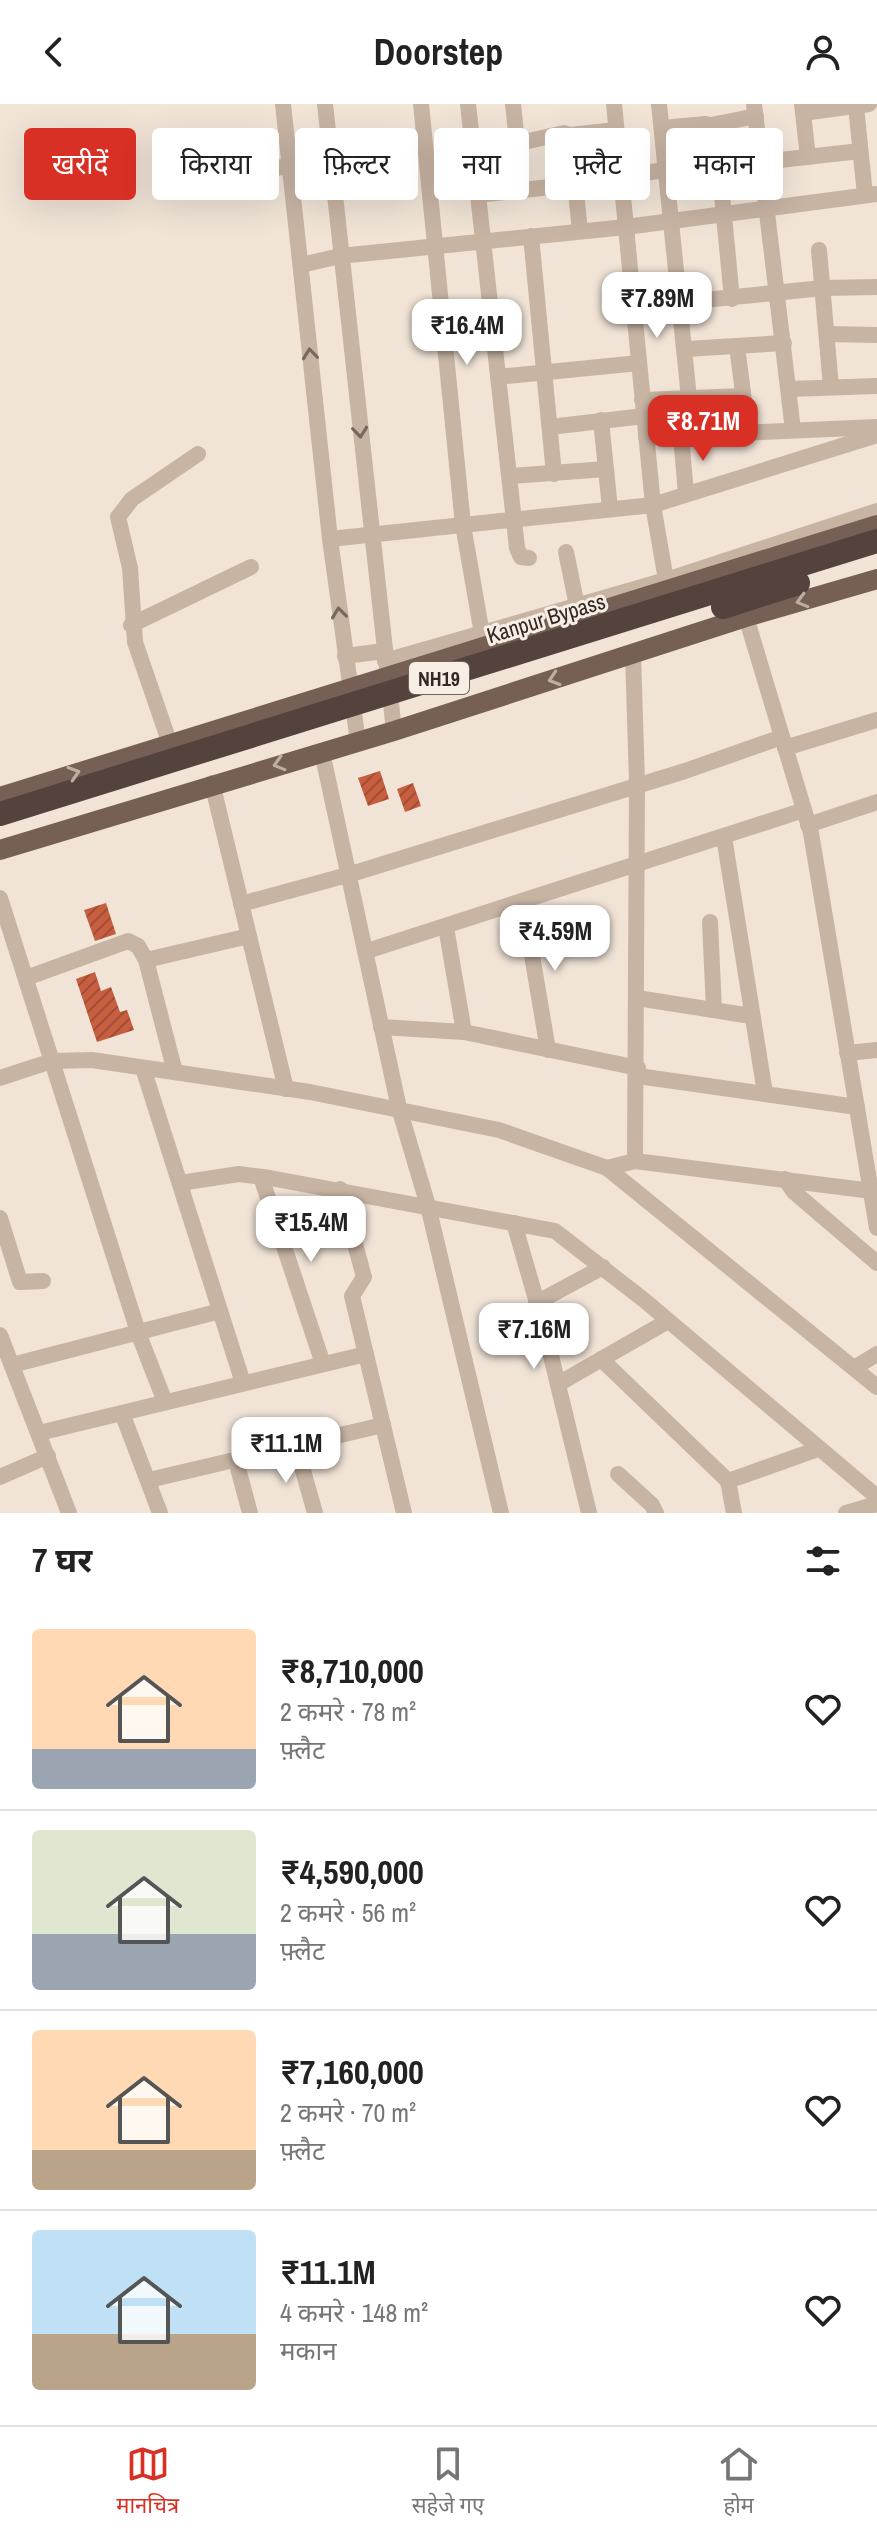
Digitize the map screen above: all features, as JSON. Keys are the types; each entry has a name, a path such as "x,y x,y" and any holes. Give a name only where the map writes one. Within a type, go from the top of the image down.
{"highway":[{"name":"Kanpur Bypass","path":"0,814 877,541"},
{"name":"Kanpur Bypass","path":"0,831 877,558"}],"main road":[{"path":"0,797 350,690 386,664 877,525"},
{"path":"0,850 212,783 394,731 746,617 877,579"}],"street":[{"path":"283,104 330,539 358,742"},
{"path":"325,104 394,731"},
{"path":"421,104 463,525 482,634"},
{"path":"468,104 470,128"},
{"path":"513,104 514,128"},
{"path":"614,104 616,128"},
{"path":"650,171 666,169 659,104"},
{"path":"301,265 340,256 626,227 871,195 860,151 862,105 803,108 808,157"},
{"path":"662,128 711,125 755,110"},
{"path":"783,160 860,151"},
{"path":"279,168 290,166"},
{"path":"478,200 516,520 524,562"},
{"path":"578,200 580,231"},
{"path":"623,200 653,505 666,580"},
{"path":"670,200 689,398"},
{"path":"722,200 732,299"},
{"path":"767,200 793,430"},
{"path":"531,236 554,474"},
{"path":"819,250 831,387"},
{"path":"634,307 778,295 823,288 877,287"},
{"path":"827,334 877,335"},
{"path":"686,349 784,343"},
{"path":"737,346 748,432"},
{"path":"498,377 639,363"},
{"path":"789,389 877,386"},
{"path":"550,427 601,420 689,398 743,396"},
{"path":"601,420 610,509"},
{"path":"646,437 877,427"},
{"path":"681,435 686,494"},
{"path":"330,539 653,505 877,435"},
{"path":"170,744 131,625 130,568 118,517 132,499 198,454"},
{"path":"511,476 606,469"},
{"path":"345,656 386,664 666,580 877,511"},
{"path":"566,552 577,606"},
{"path":"131,625 251,567"},
{"path":"746,617 806,818 857,1107 873,1168 872,1191 877,1228"},
{"path":"633,653 637,783 638,1072 635,1161"},
{"path":"241,904 351,874 637,783 877,720"},
{"path":"322,752 351,874 399,1108 428,1206 501,1513"},
{"path":"212,783 286,1089"},
{"path":"367,951 724,837 877,802"},
{"path":"724,837 765,1093"},
{"path":"0,898 139,1335 165,1402"},
{"path":"523,902 548,1050"},
{"path":"710,922 714,1010"},
{"path":"446,927 464,1032"},
{"path":"146,960 249,936"},
{"path":"26,978 128,941 138,946 146,960 175,1072"},
{"path":"637,998 751,1016"},
{"path":"381,1027 464,1032 638,1072 857,1107"},
{"path":"847,1053 877,1050"},
{"path":"0,1078 52,1061 92,1060 175,1072 399,1108 499,1130 607,1168 877,1387"},
{"path":"143,1068 243,1383"},
{"path":"607,1168 635,1161 872,1191"},
{"path":"180,1183 239,1174 340,1189 555,1231 603,1267 877,1497"},
{"path":"261,1177 323,1364"},
{"path":"785,1179 794,1192 877,1263"},
{"path":"340,1189 364,1277 352,1296 404,1513"},
{"path":"0,1218 20,1282 43,1281"},
{"path":"514,1223 589,1513"},
{"path":"536,1303 603,1267"},
{"path":"12,1365 139,1335 220,1311"},
{"path":"558,1384 668,1321"},
{"path":"0,1335 69,1513"},
{"path":"39,1433 366,1354"},
{"path":"854,1368 877,1354"},
{"path":"601,1359 728,1481 734,1513"},
{"path":"122,1413 160,1513"},
{"path":"149,1480 383,1425"},
{"path":"296,1446 315,1513"},
{"path":"728,1481 818,1449"},
{"path":"0,1477 48,1456"},
{"path":"236,1461 250,1513"},
{"path":"618,1474 652,1505 656,1513"},
{"path":"846,1513 877,1504"}],"building":[{"path":"380,771 389,799 368,806 358,778"},
{"path":"413,783 421,806 405,812 397,789"},
{"path":"106,903 116,934 95,941 84,910"},
{"path":"95,972 101,991 111,987 120,1012 127,1010 134,1030 97,1042 76,979"}]}
